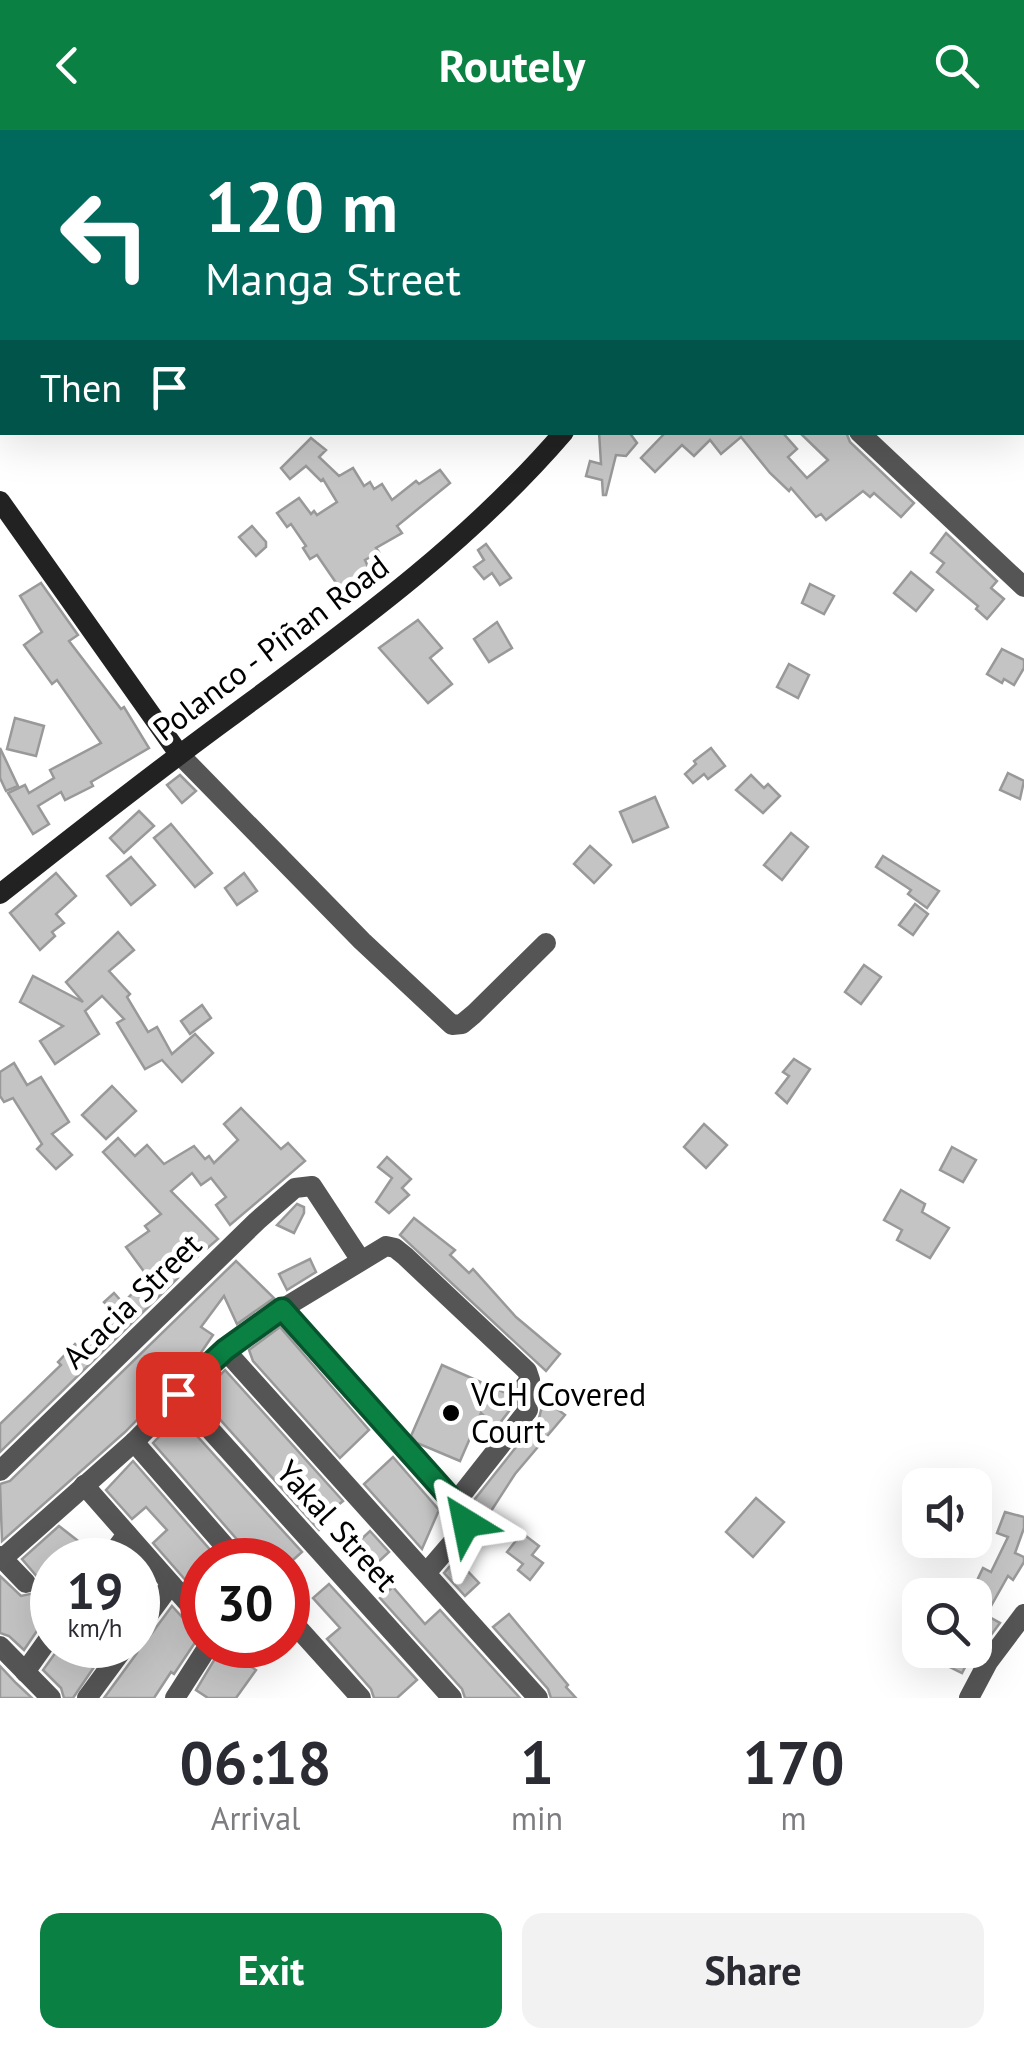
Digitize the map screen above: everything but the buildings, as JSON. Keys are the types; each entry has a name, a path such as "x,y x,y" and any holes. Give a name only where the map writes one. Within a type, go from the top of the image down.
{"main road":[{"name":"Polanco - Piñan Road","path":"0,894 179,754 393,596 479,522 561,435"},
{"path":"0,501 179,754"}],"street":[{"path":"862,435 1024,587"},
{"path":"179,754 362,941 452,1026 462,1024 474,1014 546,942"},
{"name":"Acacia Street","path":"0,1471 295,1188 312,1186 360,1259"},
{"path":"26,1583 1,1558 134,1442 225,1350 379,1248 390,1247 406,1256 527,1371 530,1380 524,1387 528,1410 460,1511"},
{"path":"282,1309 460,1511 464,1529 428,1572"},
{"path":"225,1350 538,1698"},
{"name":"Yakal Street","path":"178,1394 444,1695"},
{"path":"134,1442 218,1538"},
{"path":"84,1485 180,1594"},
{"path":"124,1538 127,1534"},
{"path":"160,1599 171,1584"},
{"path":"969,1698 988,1662 1024,1614"},
{"path":"310,1641 361,1698"},
{"path":"0,1646 51,1698"},
{"path":"25,1672 30,1665"},
{"path":"87,1698 109,1668"},
{"path":"175,1698 194,1668"}],"place":[{"name":"VCH Covered Court","path":"451,1413"}],"route":[{"path":"178,1394 225,1350 282,1309 455,1503 466,1523"}]}
